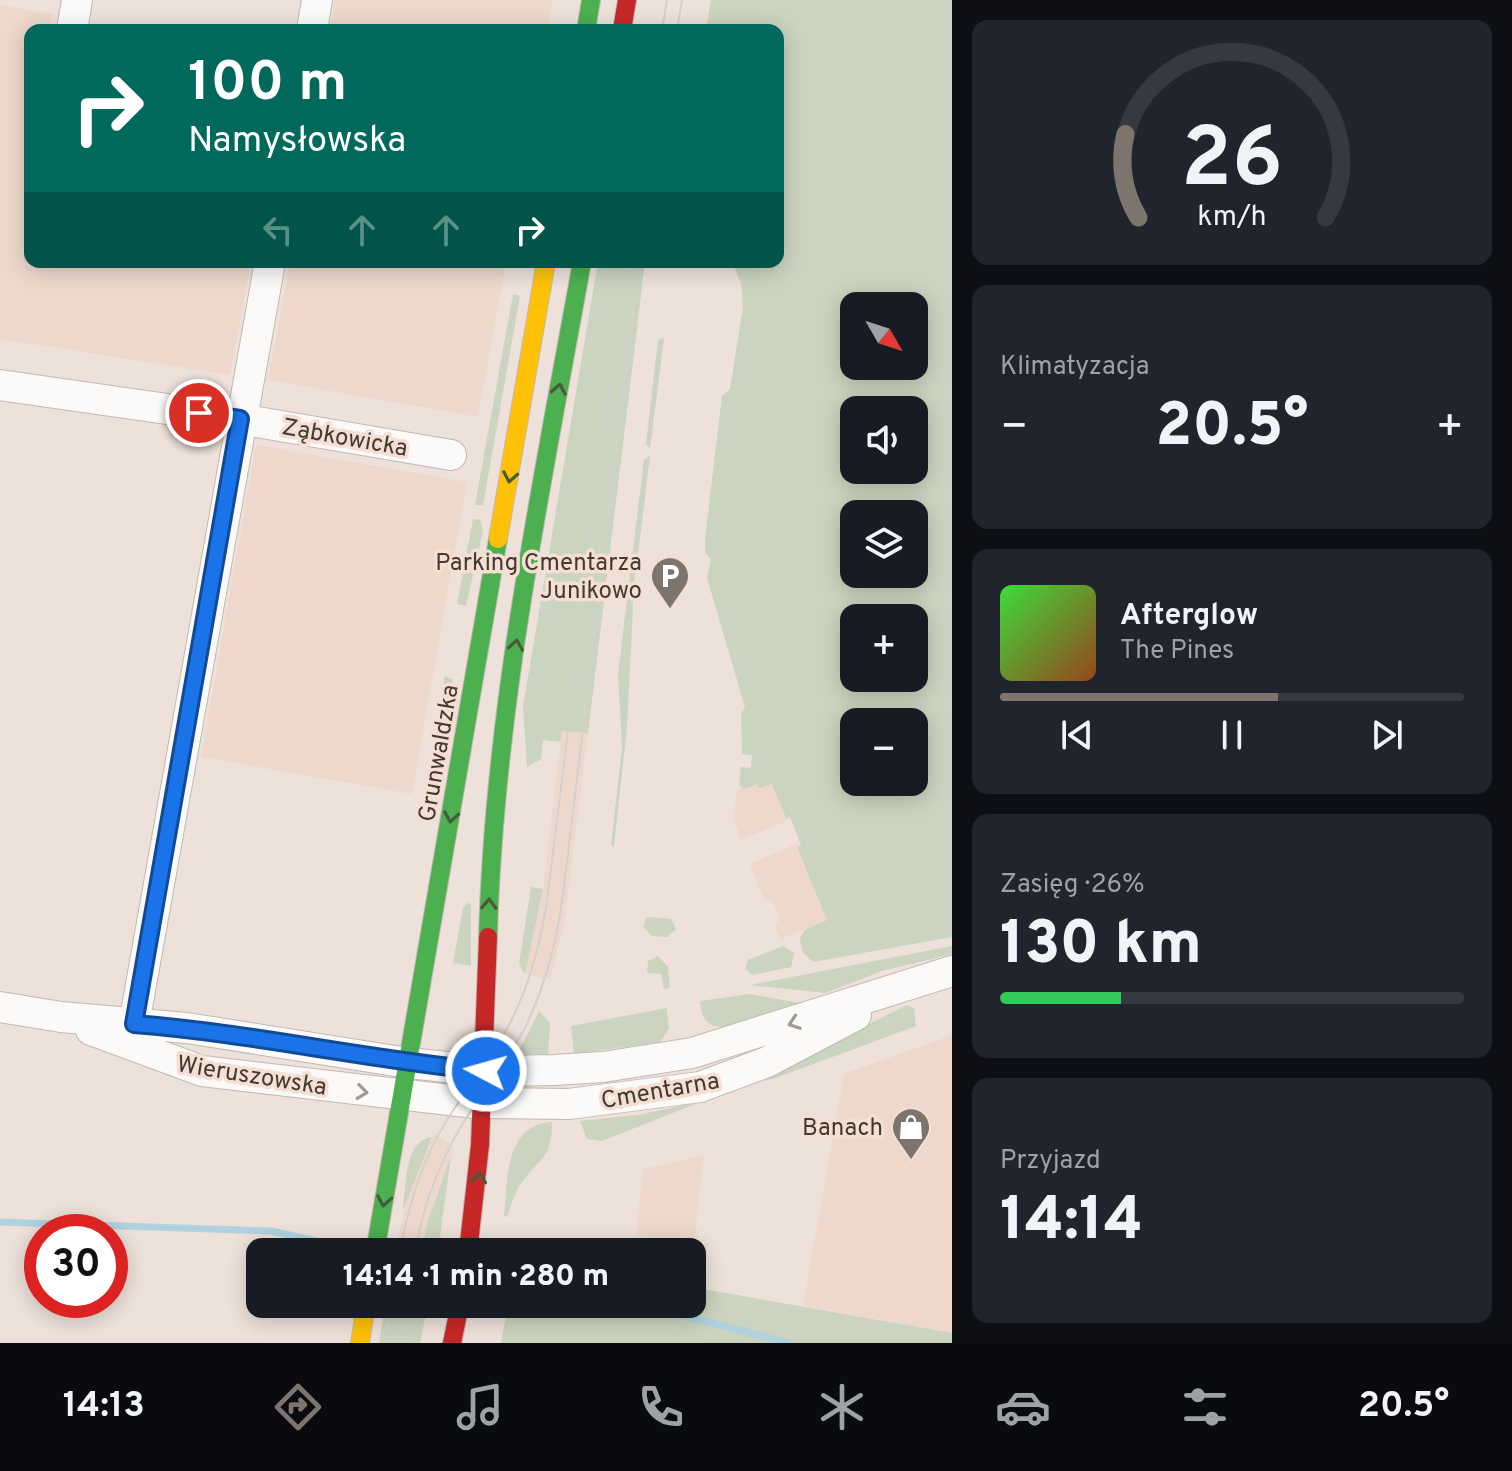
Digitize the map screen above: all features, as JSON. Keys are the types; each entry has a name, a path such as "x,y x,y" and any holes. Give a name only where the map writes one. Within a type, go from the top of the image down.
{"street":[{"path":"73,24 77,0"},
{"path":"313,24 317,0"},
{"path":"587,24 591,0"},
{"path":"623,24 627,0"},
{"path":"134,1024 269,268"},
{"name":"Grunwaldzka","path":"378,1238 545,268"},
{"path":"470,1238 485,1104 490,882 502,747 581,268"},
{"name":"Ząbkowicka","path":"0,385 240,419 451,455"},
{"name":"Cmentarna","path":"486,1071 585,1069 692,1053 952,971"},
{"name":"Cmentarna","path":"403,1096 485,1104 613,1101 700,1087 739,1075 807,1043 895,991"},
{"name":"Wieruszowska","path":"0,1007 61,1017 187,1028 408,1063 486,1071"},
{"name":"Wieruszowska","path":"61,1017 174,1064 202,1071 403,1096"},
{"path":"360,1343 364,1318"},
{"path":"452,1343 457,1318"}],"shaded area":[{"path":"335,0 553,0 549,24 331,24"},
{"path":"0,5 52,14 51,24 24,24 24,268 250,268 230,375 0,339"},
{"path":"289,268 505,268 478,417 268,380"},
{"path":"256,445 467,482 412,794 201,757"},
{"path":"562,730 588,733 564,926 550,979 525,974 543,889"},
{"path":"757,783 772,783 785,817 791,819 741,840 734,820 736,790"},
{"path":"800,842 798,848 827,921 780,939 775,925 780,919 773,902 763,898 750,864"},
{"name":"Banach","path":"952,1035 952,1333 803,1306 844,1074"},
{"path":"434,1134 449,1142 454,1149 436,1195 425,1238 397,1238 409,1191"},
{"path":"704,1155 695,1238 636,1236 643,1169"}],"green space":[{"path":"711,0 952,0 952,937 813,962 802,951 800,938 805,930 827,920 797,847 801,845 790,817 786,818 772,784 759,788 757,784 744,789 739,785 741,767 751,768 752,755 742,754 741,714 745,707 707,578 711,559 705,552 705,539 722,396 730,389 743,307 741,284 735,268 784,268 784,24 707,24"},
{"path":"597,268 644,268 588,733 562,731 560,742 543,740 541,759 527,767 523,707"},
{"path":"513,294 520,296 483,505 475,505"},
{"path":"664,338 650,448 646,444 658,340"},
{"path":"650,456 634,586 627,727 614,847 611,845 622,747 618,674 644,459"},
{"path":"473,519 480,520 483,531 466,606 457,604"},
{"path":"445,676 452,679 454,690 442,751 431,756"},
{"path":"531,887 543,889 525,974 519,964"},
{"path":"471,904 471,966 453,963 463,907"},
{"path":"647,917 671,919 676,929 667,937 652,936 643,927"},
{"path":"783,946 794,953 791,967 753,975 745,969 748,960"},
{"path":"952,946 952,954 882,971 825,993 750,985"},
{"path":"658,956 668,967 670,988 664,989 661,974 647,973 648,961"},
{"path":"750,994 800,1003 724,1027 713,1026 704,1017 700,1001"},
{"path":"907,1005 914,1008 916,1026 773,1079 751,1083"},
{"path":"667,1008 669,1029 660,1042 574,1054 571,1026"},
{"path":"539,1011 550,1023 548,1055 518,1053"},
{"path":"703,1101 602,1141 587,1139 580,1121 638,1115"},
{"path":"552,1122 548,1150 522,1182 507,1217 504,1216 508,1171 517,1144 536,1125"},
{"path":"432,1137 403,1210 411,1156 423,1140"},
{"path":"451,1156 440,1238 424,1238"},
{"path":"706,1289 952,1333 952,1343 501,1343 505,1318 706,1318"},
{"path":"383,1318 425,1318 420,1343 379,1343"}],"waterway":[{"path":"0,1222 271,1231 302,1238"},
{"path":"692,1318 788,1343"}],"tram line":[{"path":"663,24 667,0"},
{"path":"678,24 682,0"},
{"path":"403,1238 430,1151 506,1031 526,987 539,942 548,894 624,268"},
{"path":"418,1238 430,1195 445,1158 463,1123 527,1024 554,945 563,895 638,268"},
{"path":"385,1343 389,1318"},
{"path":"400,1343 404,1318"}],"traffic: fast":[{"path":"587,24 591,0"},
{"path":"488,937 492,852 510,682 536,513 581,268"},
{"path":"377,1238 498,539"}],"traffic: slow":[{"path":"498,539 545,268"},
{"path":"360,1343 364,1318"}],"traffic: jam":[{"path":"623,24 627,0"},
{"path":"470,1238 480,1145 488,937"},
{"path":"452,1343 457,1318"}],"place":[{"name":"Parking Cmentarza Junikowo","path":"670,610"},
{"name":"Banach","path":"911,1161"}],"route":[{"path":"199,413 240,419 134,1024 187,1028 365,1057 486,1071"}]}
